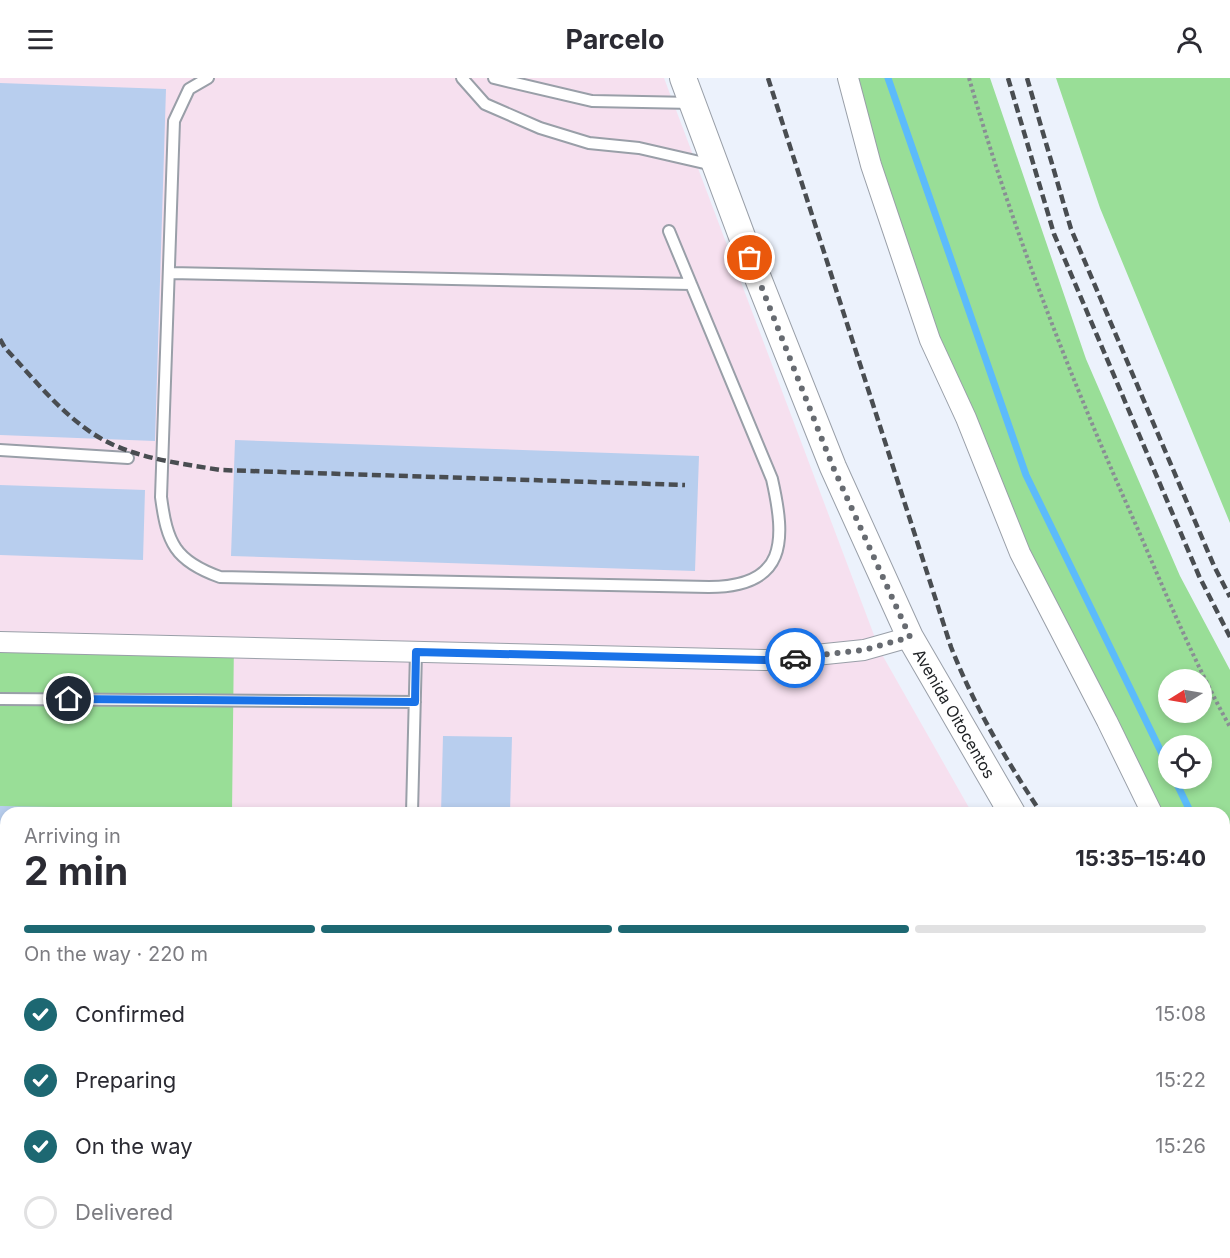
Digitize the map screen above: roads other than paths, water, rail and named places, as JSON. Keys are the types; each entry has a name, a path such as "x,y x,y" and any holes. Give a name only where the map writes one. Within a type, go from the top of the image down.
{"street":[{"name":"Avenida Oitocentos","path":"683,78 833,467 910,637 1009,807"},
{"path":"848,78 871,165 939,361 966,418 1020,553 1149,807"},
{"path":"0,642 767,660 864,650 910,637"}],"lane":[{"path":"208,78 189,89 174,121 161,497 165,527 176,551 197,568 220,577 734,587 752,582 768,568 778,548 781,517 772,479 669,231"},
{"path":"462,78 485,104 540,128 589,143 639,148 716,166"},
{"path":"494,78 592,100 693,103"},
{"path":"170,273 691,284"},
{"path":"0,450 128,458"},
{"path":"412,807 416,652"},
{"path":"0,699 415,702"}],"waterway":[{"path":"888,78 1026,475 1158,746"},
{"path":"1179,789 1188,807"}],"railway":[{"path":"768,78 951,647 970,691 992,732 1037,807"},
{"path":"1008,78 1054,234 1199,576 1230,637"},
{"path":"1027,78 1071,229 1214,566 1230,597"},
{"path":"0,339 5,348 56,403 84,428 116,446 167,461 220,470 685,485"}]}
